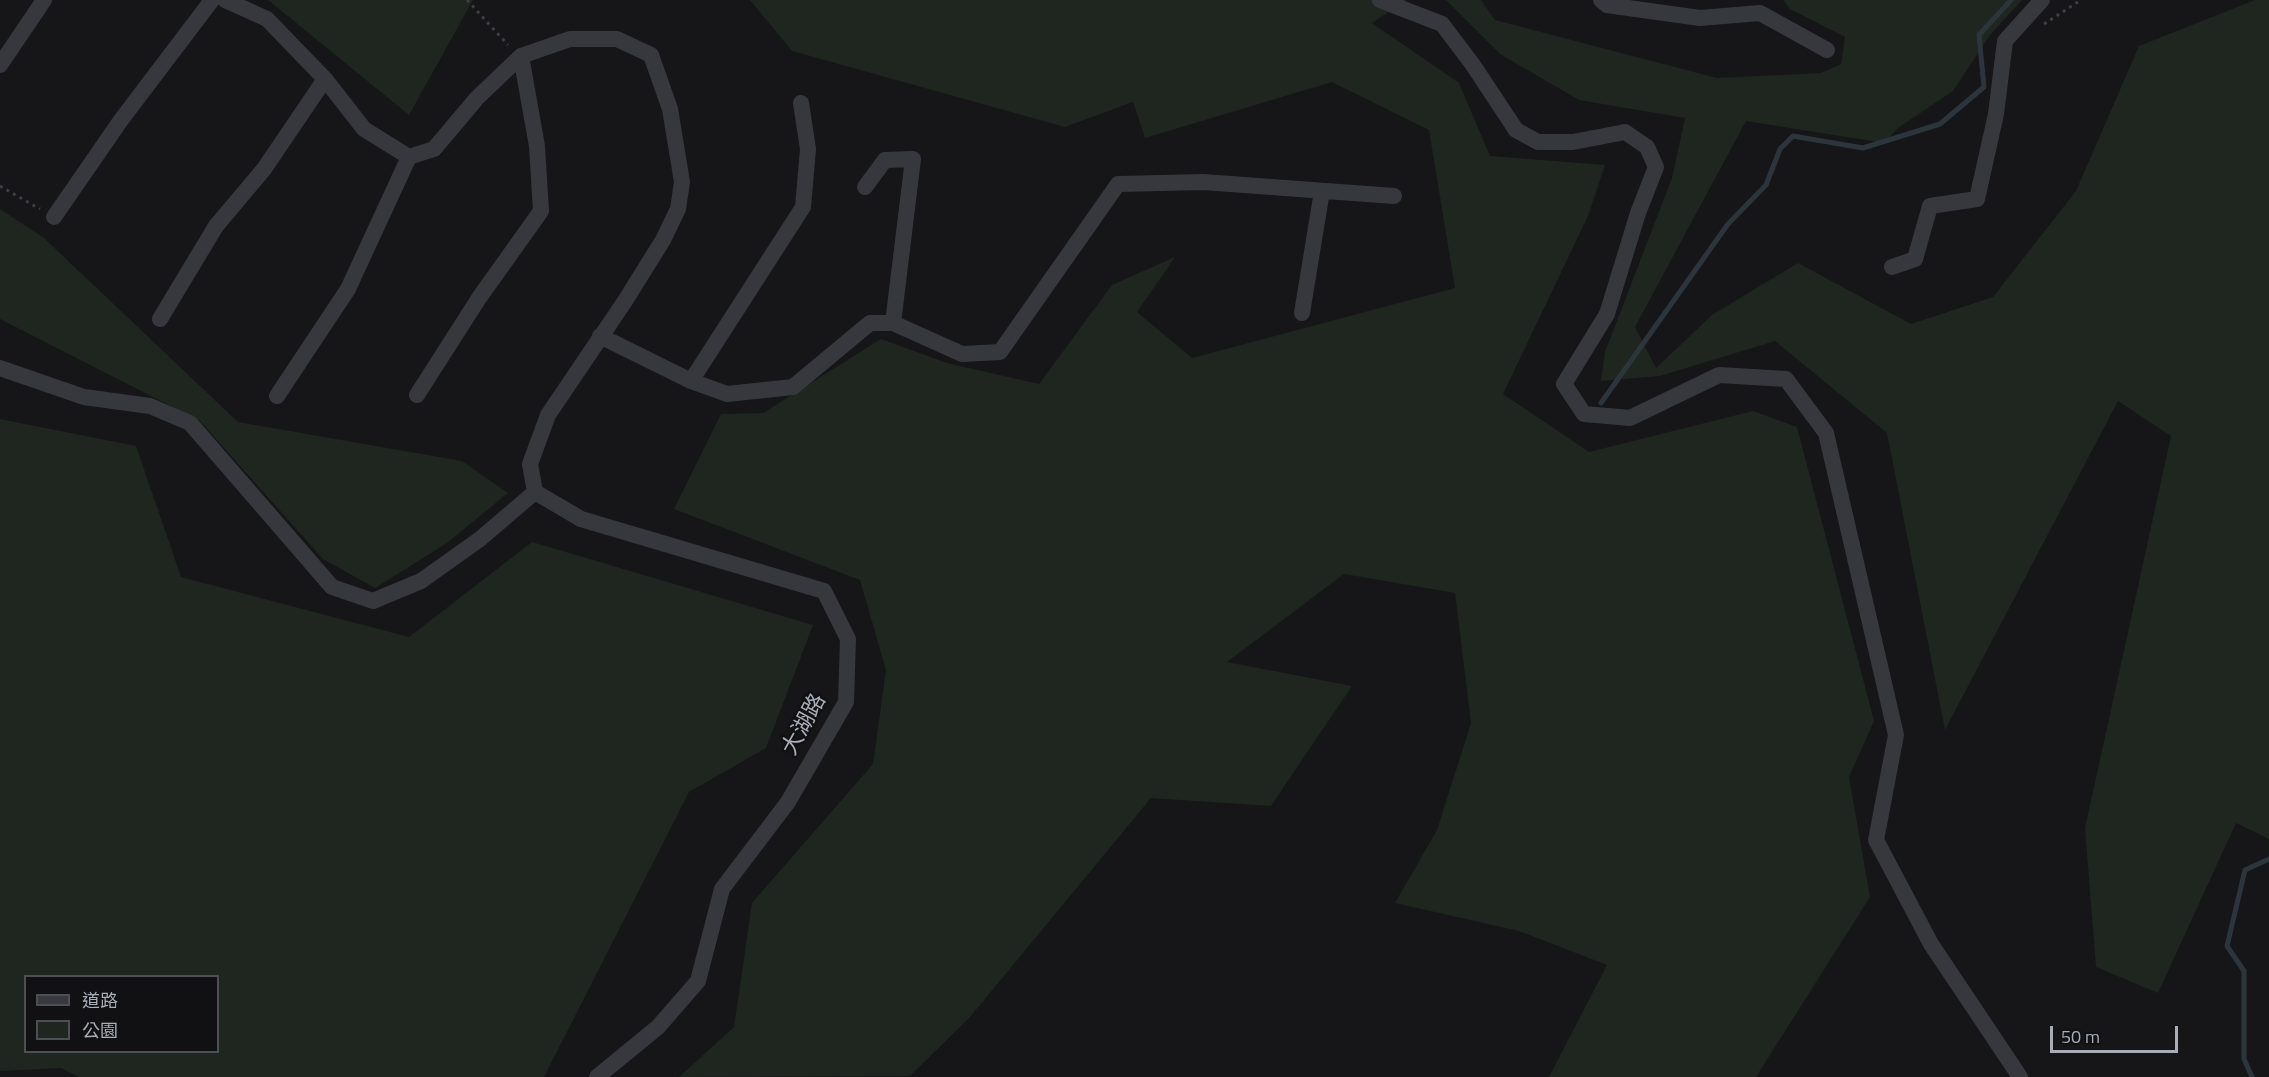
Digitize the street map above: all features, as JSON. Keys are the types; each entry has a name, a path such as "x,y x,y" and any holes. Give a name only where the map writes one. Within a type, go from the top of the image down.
{"street":[{"path":"0,65 44,0"},
{"path":"54,217 121,120 212,0"},
{"path":"225,0 267,19 325,79 364,129 409,158"},
{"path":"1380,0 1442,24 1473,65 1516,130 1538,142 1573,142 1626,132 1647,147 1656,167 1638,213 1607,314 1564,384 1584,414 1630,418 1719,375 1786,379 1826,433 1896,735 1876,840 1930,944 2020,1077"},
{"path":"1601,0 1607,5 1700,18 1760,13 1827,50"},
{"path":"1892,267 1915,259 1930,206 1977,199 1996,114 2005,41 2042,0"},
{"path":"0,368 84,397 150,405 190,423 332,587 373,601 421,581 480,539 535,492 530,464 548,415 626,301 678,209 682,182 670,109 651,55 617,39 570,39 515,50 434,150 409,158 348,289 277,396"},
{"path":"417,395 479,298 541,211 537,146 515,50"},
{"path":"160,319 216,226 264,169 325,79"},
{"path":"691,381 803,207 808,150 801,103"},
{"path":"865,187 885,160 913,159 893,323"},
{"path":"600,336 691,381 727,394 793,387 870,323 893,323 962,354 1000,352 1118,184 1203,182 1394,196"},
{"path":"1302,313 1322,191"},
{"name":"大湖路","path":"535,492 581,519 824,591 848,639 846,702 788,802 722,889 698,981 658,1028 597,1077"}],"path":[{"path":"467,0 515,50"},
{"path":"2024,20 2039,27 2081,0"},
{"path":"0,186 54,217"}],"green space":[{"path":"268,0 473,0 409,115"},
{"path":"750,0 1406,0 1372,23 1459,83 1490,156 1605,165 1588,216 1503,394 1589,452 1753,411 1797,427 1874,721 1849,777 1870,897 1756,1077 1549,1077 1607,965 1519,931 1395,903 1437,830 1471,723 1455,593 1344,574 1227,662 1352,686 1271,806 1151,798 970,1017 910,1076 679,1077 734,1027 752,903 873,764 886,670 860,580 674,509 721,414 763,413 881,339 947,363 1039,384 1112,285 1175,257 1137,312 1192,358 1455,288 1429,130 1332,82 1145,138 1133,102 1065,127 792,51"},
{"path":"1446,0 1481,0 1495,20 1717,78 1821,73 1841,64 1845,37 1790,9 1783,0 2022,0 1990,35 1953,91 1898,128 1884,143 1746,121 1635,327 1656,368 1712,315 1798,263 1911,324 1993,297 2076,191 2139,46 2255,0 2269,0 2269,839 2236,823 2158,993 2096,967 2085,828 2171,436 2118,401 1945,730 1887,433 1775,341 1660,376 1601,381 1605,352 1672,178 1685,118 1579,100 1500,54"},
{"path":"0,209 44,238 238,422 462,461 508,493 447,543 375,588 323,559 200,421 0,319"},
{"path":"0,419 136,446 181,577 409,637 532,542 813,625 766,748 689,792 544,1077 79,1077 61,1068 0,1071"}],"waterway":[{"path":"1601,403 1728,224 1766,185 1780,149 1793,136 1863,148 1940,124 1984,87 1979,35 2011,0"},
{"path":"2252,1077 2244,1059 2244,971 2227,946 2245,870 2269,859"}]}
